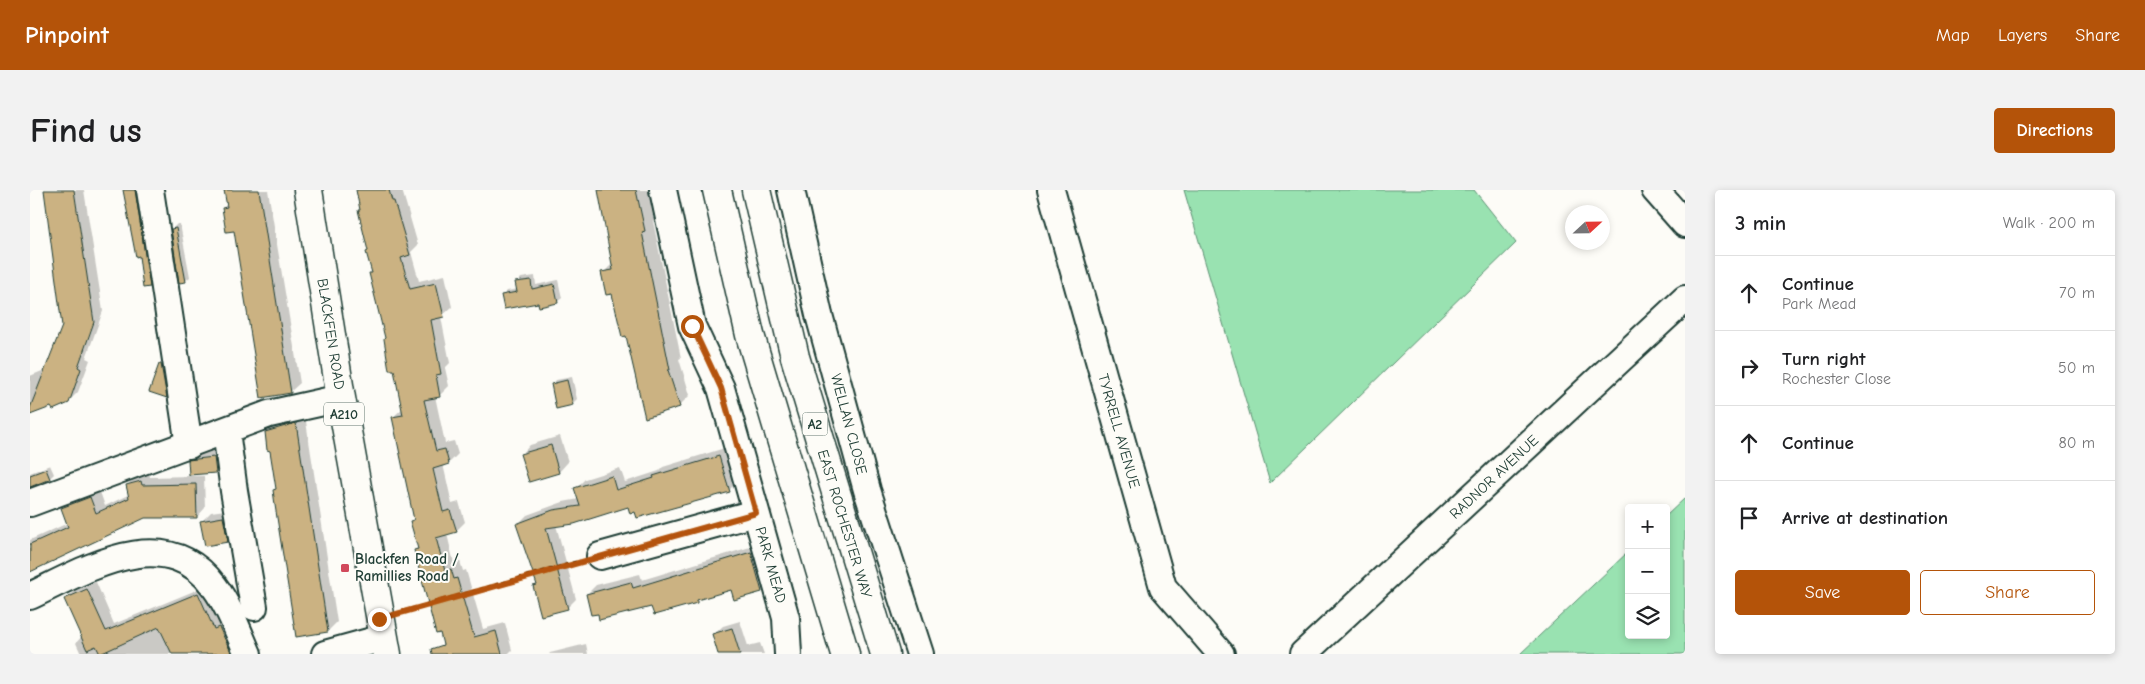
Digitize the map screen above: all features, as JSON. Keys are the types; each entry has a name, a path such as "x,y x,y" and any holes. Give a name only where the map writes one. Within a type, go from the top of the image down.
{"main road":[{"name":"BLACKFEN ROAD","path":"308,190 341,398 383,637"},
{"name":"A2","path":"717,190 750,335 844,654"},
{"name":"EAST ROCHESTER WAY","path":"756,190 795,357 885,654"}],"street":[{"path":"150,190 189,445"},
{"name":"PARK MEAD","path":"662,190 692,326 721,388 786,618 788,654"},
{"name":"WELLAN CLOSE","path":"791,190 819,315 867,490 920,654"},
{"name":"TYRRELL AVENUE","path":"1051,190 1163,587 1221,654"},
{"path":"1655,190 1685,224"},
{"name":"RADNOR AVENUE","path":"1303,654 1685,299"},
{"path":"30,503 269,414 341,398"},
{"path":"226,431 234,491 254,607"},
{"path":"600,556 756,513"},
{"path":"30,596 105,560 122,555 156,553 170,556 192,566 214,585 233,620 248,654"},
{"path":"326,654 383,637"}],"path":[{"path":"383,637 600,556"}],"green space":[{"path":"1184,190 1474,190 1516,243 1270,483"},
{"path":"1685,498 1685,654 1520,654 1625,555 1625,639 1670,639 1670,512"}],"building":[{"path":"44,190 74,190 94,322 78,367 81,369 69,403 53,410 51,407 30,415 30,408 62,326"},
{"path":"123,190 135,190 150,287 143,288 139,256 136,257"},
{"path":"224,190 259,190 291,393 261,398 234,231 226,232 222,208 227,207"},
{"path":"356,190 389,190 410,255 401,258 410,289 436,283 444,317 431,320 441,374 436,375 440,397 424,400 436,451 445,449 449,464 433,469 443,512 450,510 457,532 436,538 445,571 451,569 454,579 457,578 474,637 496,631 502,654 432,654 431,649 443,645 440,633 436,634 414,550 418,549 410,521 414,520 392,417 403,415 394,370 389,370 385,338 369,273 372,273 366,252 368,251 358,210 360,210"},
{"path":"598,190 636,190 645,231 642,232 670,370 668,370 680,407 645,418 626,336 622,337 612,294 606,295 601,272 613,270"},
{"path":"176,228 186,282 179,283 171,229"},
{"path":"531,280 532,289 554,284 558,303 539,307 538,303 504,309 501,295 517,292 515,282"},
{"path":"159,364 161,364 167,398 149,392"},
{"path":"567,380 573,405 556,409 551,384"},
{"path":"296,423 328,632 296,637 275,505 273,490 276,489 265,432"},
{"path":"551,445 559,473 529,482 520,454"},
{"path":"719,456 730,492 637,518 635,512 630,514 628,507 574,524 546,528 568,609 541,616 533,586 537,585 516,524 553,510 580,506 574,488 612,476 616,490 654,478 653,476"},
{"path":"214,457 216,473 189,475 188,460"},
{"path":"46,469 50,479 30,487 30,475"},
{"path":"141,481 142,485 196,484 197,518 145,518 30,572 30,544 68,527 61,508 90,497 96,513 129,498 126,485"},
{"path":"223,517 228,542 205,546 200,521"},
{"path":"751,552 762,592 734,600 731,590 697,600 697,603 654,615 651,607 599,620 598,614 591,615 586,594 631,582 633,588"},
{"path":"87,589 106,631 198,593 214,629 219,627 232,654 172,654 159,627 100,654 96,646 87,650 64,599"},
{"path":"732,628 740,654 718,654 712,634"}],"place":[{"name":"Blackfen Road / Ramillies Road","path":"345,568"}],"route":[{"path":"379,619 756,513 721,388 692,326"}]}
